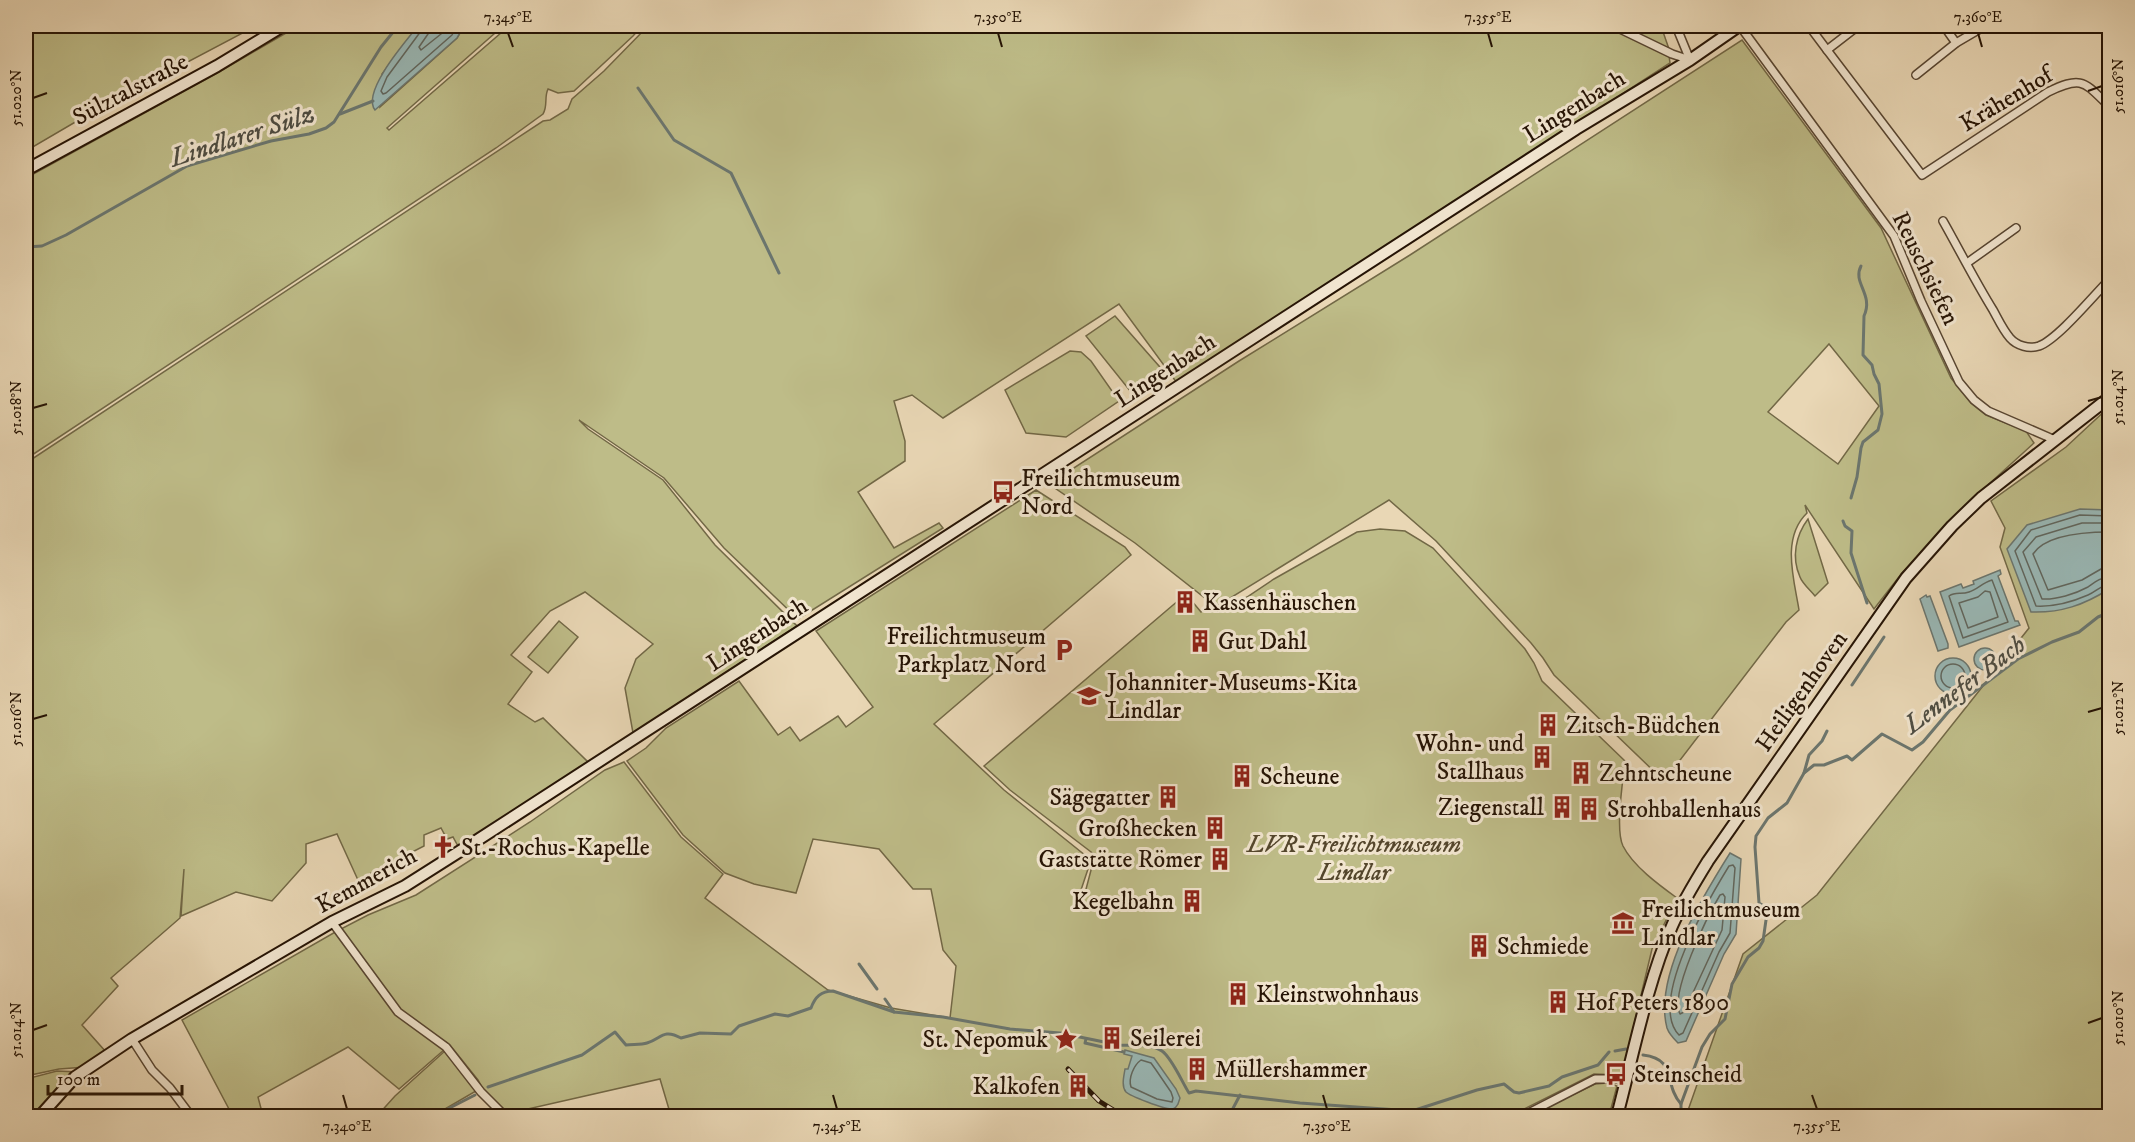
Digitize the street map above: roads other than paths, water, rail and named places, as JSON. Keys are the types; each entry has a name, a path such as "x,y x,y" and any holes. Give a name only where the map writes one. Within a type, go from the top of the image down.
{"street":[{"name":"Sülztalstraße","path":"26,170 217,66 283,26"},
{"path":"1614,26 1672,54 1690,60"},
{"path":"1676,26 1690,60"},
{"name":"Lingenbach","path":"615,750 1556,142 1690,60 1739,26"},
{"name":"Reuschsiefen","path":"1739,26 1894,236 1959,382 1974,400 1988,411 2055,440"},
{"path":"1809,26 1827,50 1858,26"},
{"path":"1944,26 1956,42"},
{"path":"1916,75 1956,42 1985,26"},
{"name":"Krähenhof","path":"1827,50 1922,175 2061,86 2074,82 2086,84 2109,107"},
{"path":"1943,221 1979,287 2011,339 2019,345 2030,348 2041,346 2050,340 2087,305 2109,279"},
{"path":"1967,263 2016,228"},
{"name":"Heiligenhoven","path":"1617,1116 1656,970 1671,928 1688,893 1708,861 1912,570 1952,525 1981,498 2109,397"},
{"name":"Kemmerich","path":"40,1116 75,1077 132,1039 332,922 405,885 615,750"},
{"path":"332,922 398,1012 446,1047 481,1092 505,1116"},
{"path":"132,1039 152,1070 170,1088 191,1116"},
{"path":"1523,1116 1595,1078 1627,1079"}],"water":[{"path":"418,26 464,26 457,38 375,110 372,102 379,79 395,54"},
{"path":"2080,509 2109,510 2109,589 2072,607 2031,612 2007,549 2027,525"},
{"path":"2000,570 2001,574 1998,576 2015,621 2018,621 2020,625 1959,647 1940,592 1961,584 1963,588 1974,584 1973,581"},
{"path":"1926,595 1930,596 1948,648 1938,651 1920,599"},
{"path":"1981,648 1989,648 1996,655 1996,663 1989,670 1981,670 1974,663 1974,655"},
{"path":"1953,658 1965,664 1971,676 1965,688 1953,694 1941,688 1935,676 1941,664"},
{"path":"1730,853 1741,859 1736,934 1724,954 1686,1041 1678,1043 1667,1028 1665,1007 1667,985 1683,937"},
{"path":"1125,1050 1154,1058 1180,1098 1175,1108 1162,1107 1124,1090 1125,1069 1128,1069 1132,1056 1124,1054"}],"waterway":[{"name":"Lindlarer Sülz","path":"26,247 42,246 66,235 187,166 271,141 309,134 326,128 334,122 381,47 398,26"},
{"path":"638,88 674,140 731,173 779,273"},
{"path":"340,114 373,101"},
{"path":"26,276 31,271 30,247"},
{"path":"1851,498 1863,442 1878,430 1882,414 1879,384 1872,365 1863,355 1866,301 1859,278 1861,266"},
{"path":"1843,521 1845,526 1852,531 1851,553 1867,603"},
{"name":"Lennefer Bach","path":"1681,1116 1681,1104 1702,1047 1710,1034 1725,1019 1732,984 1748,957 1759,948 1763,941 1767,913 1765,907 1759,903 1756,836 1768,818 1787,803 1804,773 1814,765 1824,765 1847,756 1852,760 1882,734 1912,750 1923,742 1950,710 2018,659 2079,632 2098,617 2110,612"},
{"path":"1852,685 1884,637"},
{"path":"1804,773 1809,755 1822,741 1827,731"},
{"path":"859,964 877,989"},
{"path":"488,1087 582,1055 615,1032 626,1045 647,1043 666,1034 681,1038 700,1033 731,1034 739,1026 775,1014 788,1016 811,1008 819,995 829,991 894,1012"},
{"path":"885,999 894,1012 943,1017 1010,1029 1060,1033 1119,1045 1158,1048 1177,1070 1189,1093 1196,1091 1300,1103 1412,1111 1477,1090 1504,1084 1519,1093 1549,1086 1562,1077 1598,1065 1609,1052"},
{"path":"1086,1039 1085,1043 1124,1052"},
{"path":"1615,1051 1626,1049"},
{"path":"1643,1055 1654,1057 1666,1067 1672,1088 1681,1104"},
{"path":"434,1116 475,1095"},
{"path":"1229,1116 1240,1095"}],"railway":[{"path":"1068,1069 1099,1101 1123,1116"}],"place":[{"name":"Freilichtmuseum Nord","path":"1003,492"},
{"name":"Kassenhäuschen","path":"1185,602"},
{"name":"Gut Dahl","path":"1200,641"},
{"name":"Freilichtmuseum Parkplatz Nord","path":"1064,650"},
{"name":"Johanniter-Museums-Kita Lindlar","path":"1089,696"},
{"name":"Zitsch-Büdchen","path":"1548,725"},
{"name":"Wohn- und Stallhaus","path":"1542,757"},
{"name":"Zehntscheune","path":"1581,773"},
{"name":"Scheune","path":"1242,776"},
{"name":"Sägegatter","path":"1168,797"},
{"name":"Ziegenstall","path":"1562,807"},
{"name":"Strohballenhaus","path":"1589,809"},
{"name":"Großhecken","path":"1215,828"},
{"name":"St.-Rochus-Kapelle","path":"443,847"},
{"name":"Gaststätte Römer","path":"1220,859"},
{"name":"Kegelbahn","path":"1192,901"},
{"name":"Freilichtmuseum Lindlar","path":"1623,923"},
{"name":"Schmiede","path":"1479,946"},
{"name":"Kleinstwohnhaus","path":"1238,994"},
{"name":"Hof Peters 1890","path":"1558,1002"},
{"name":"Seilerei","path":"1112,1038"},
{"name":"St. Nepomuk","path":"1066,1039"},
{"name":"Müllershammer","path":"1197,1069"},
{"name":"Steinscheid","path":"1616,1074"},
{"name":"Kalkofen","path":"1078,1086"}],"park label":[{"name":"LVR-Freilichtmuseum Lindlar","path":"1354,858"}]}
